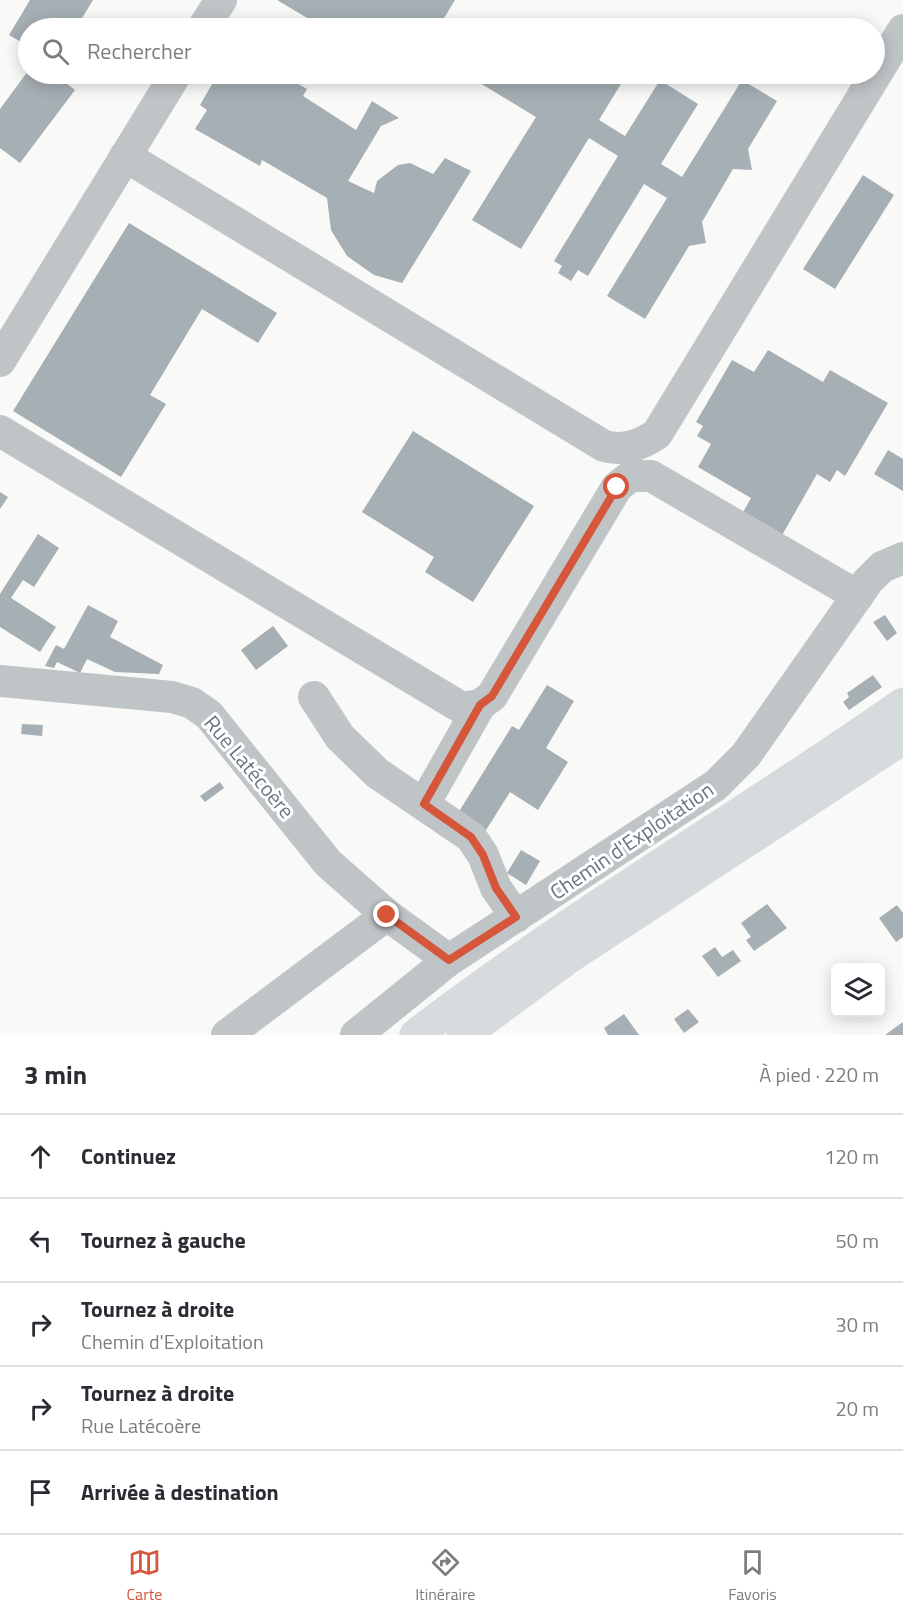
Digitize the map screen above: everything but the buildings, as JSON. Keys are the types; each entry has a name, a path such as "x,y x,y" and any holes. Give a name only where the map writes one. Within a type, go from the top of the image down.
{"main road":[{"path":"416,1035 484,982 554,934 804,772 903,704"},
{"path":"463,1035 569,957 903,738"}],"street":[{"path":"209,18 220,0"},
{"path":"885,60 903,30"},
{"path":"0,362 170,84"},
{"path":"125,156 604,446 619,450 643,444 657,434 870,84"},
{"path":"0,431 462,708 480,705"},
{"path":"424,804 480,705 492,696 617,487 631,476 651,476 858,596"},
{"name":"Chemin d'Exploitation","path":"356,1035 449,960 716,785 747,755 858,596 882,567 903,558"},
{"name":"Rue Latécoère","path":"0,681 172,697 192,703 209,715 328,863 387,915 449,960"},
{"path":"314,697 340,737 377,773 471,837 483,855 496,888 516,917"},
{"path":"228,1035 387,915"}],"route":[{"path":"387,915 449,960 516,917 496,888 483,855 471,837 424,804 480,705 492,696 617,487"}]}
